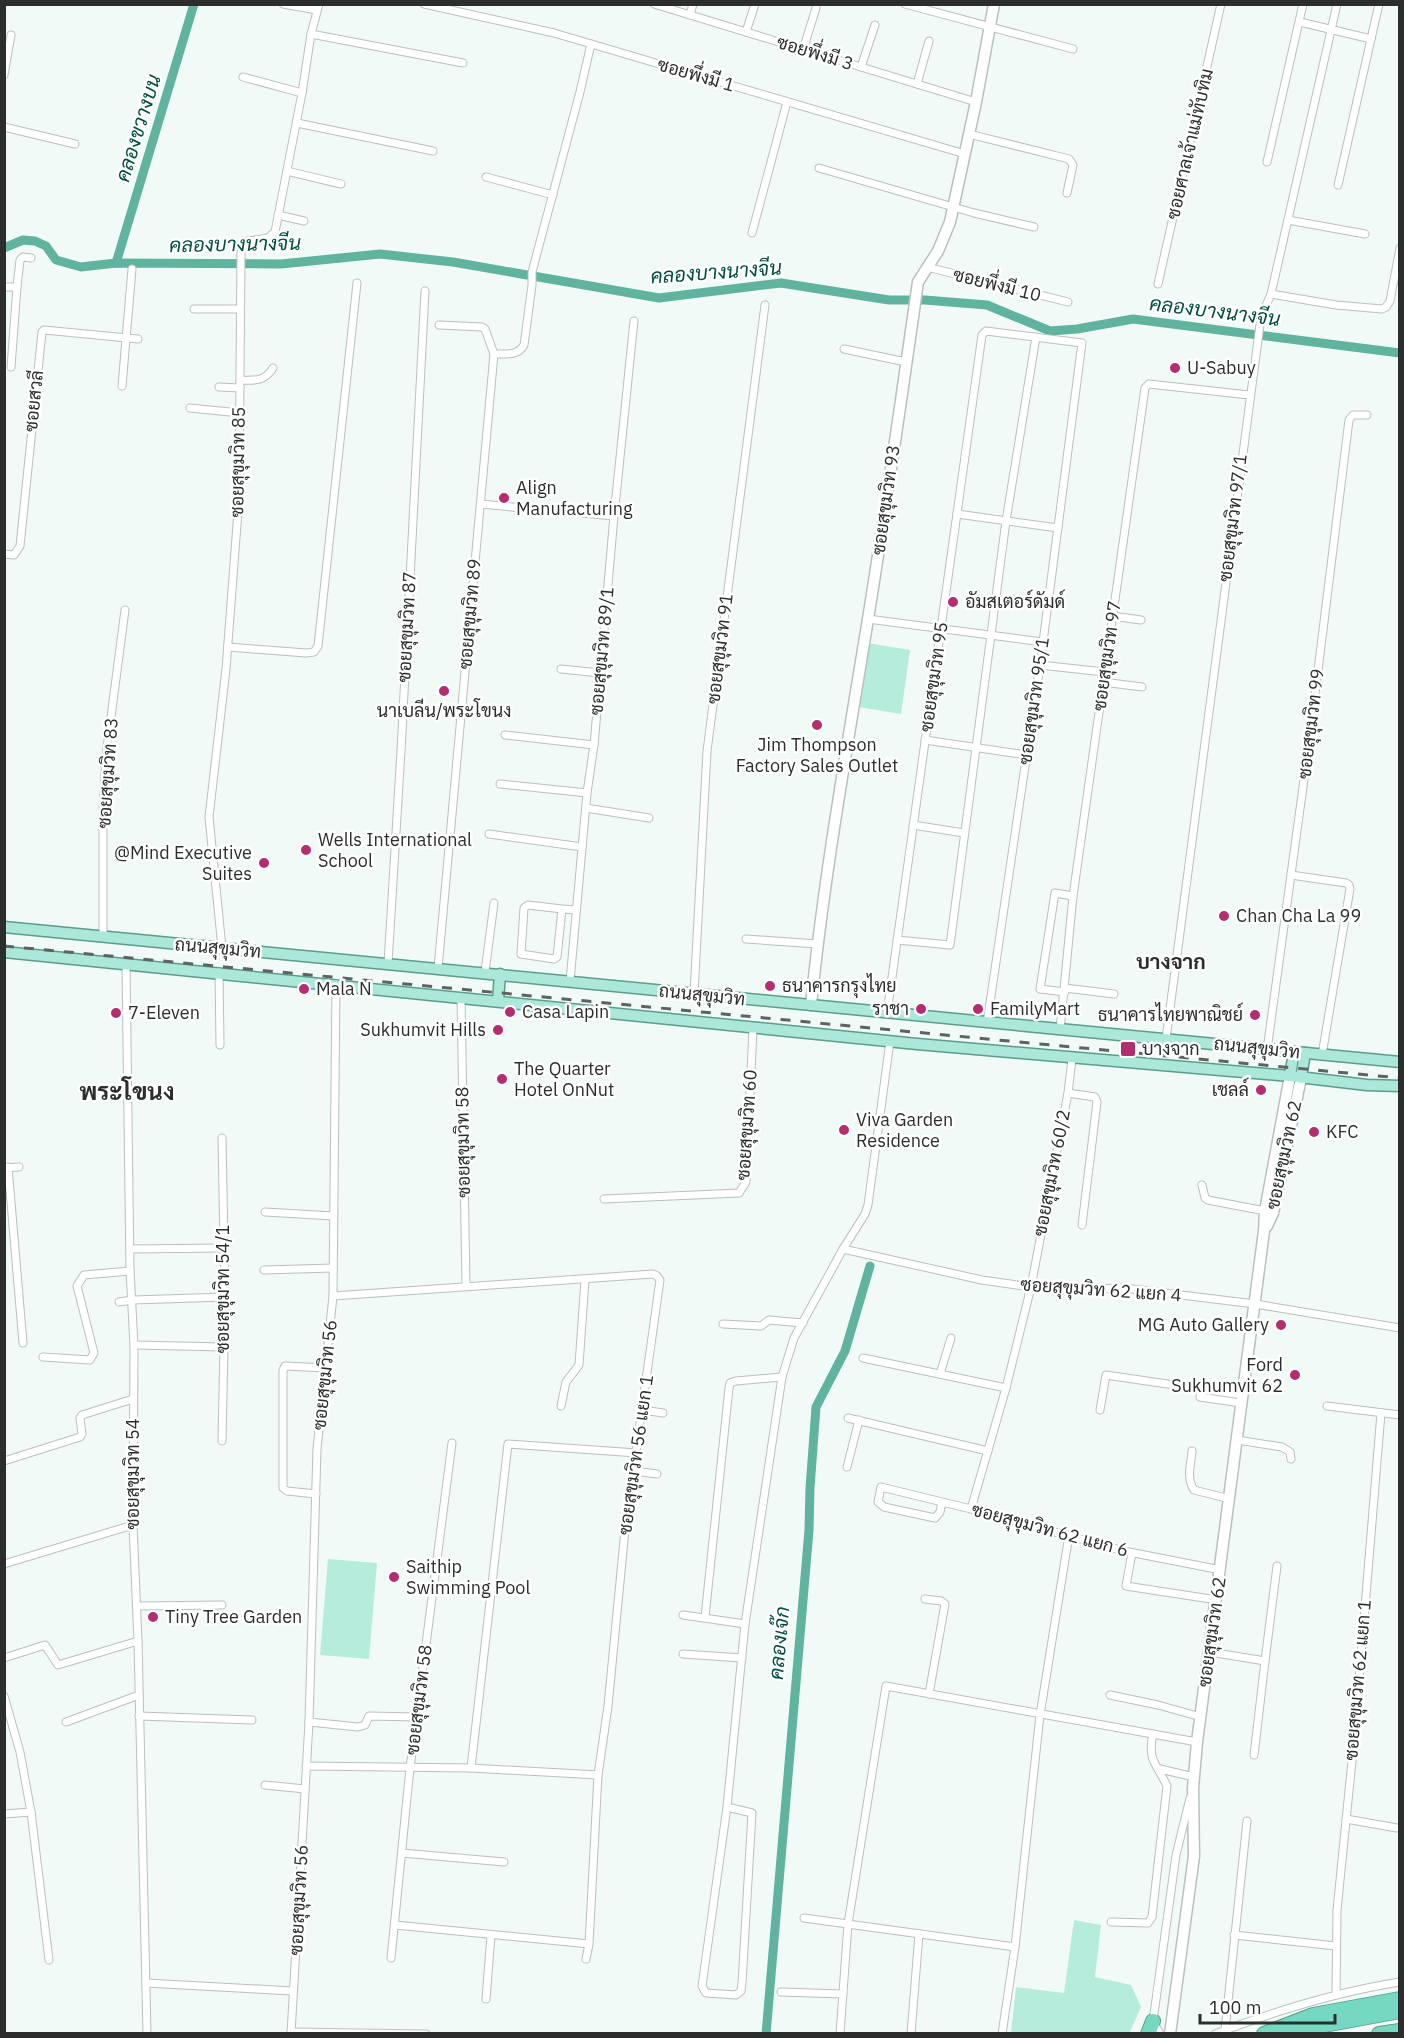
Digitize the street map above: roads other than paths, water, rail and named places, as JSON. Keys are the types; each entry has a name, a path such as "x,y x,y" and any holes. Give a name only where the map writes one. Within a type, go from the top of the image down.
{"highway":[{"path":"1264,2034 1313,2015 1400,2000"},
{"path":"1294,2034 1319,2026 1400,2011"},
{"path":"1324,2034 1400,2015"},
{"path":"1379,2034 1400,2031"}],"main road":[{"name":"ถนนสุขุมวิท","path":"4,927 1400,1062"},
{"name":"ถนนสุขุมวิท","path":"4,952 1072,1059 1400,1086"},
{"path":"498,1001 500,974"},
{"path":"1294,1053 1296,1077"},
{"path":"1296,1077 1305,1053"}],"street":[{"path":"283,4 318,8"},
{"name":"ซอยพึ่งมี 1","path":"424,4 554,33 965,154"},
{"name":"ซอยพึ่งมี 3","path":"654,4 976,102"},
{"path":"690,15 693,4"},
{"path":"746,32 755,4"},
{"path":"905,4 1073,49"},
{"name":"ซอยสุขุมวิท 93","path":"812,1005 817,944 835,821 868,619 918,282 944,239 965,154 994,4"},
{"name":"ซอยศาลเจ้าแม่ทับทิม","path":"1158,284 1221,4"},
{"path":"1267,162 1303,4"},
{"name":"ซอยสุขุมวิท 97/1","path":"1166,1039 1261,317 1271,294 1337,4"},
{"path":"1338,185 1379,4"},
{"name":"ซอยสุขุมวิท 85","path":"222,948 209,817 228,647 239,498 241,253 243,242 272,236 297,123 311,34 318,8"},
{"path":"803,50 816,8"},
{"path":"1300,22 1371,39"},
{"path":"861,67 875,25"},
{"path":"311,34 463,63"},
{"path":"4,75 11,35"},
{"path":"918,84 929,41"},
{"path":"439,325 482,327 485,329 494,354 515,353 520,351 524,345 532,272 591,44"},
{"path":"243,77 302,93"},
{"path":"752,233 787,102"},
{"path":"297,123 433,151"},
{"path":"4,127 75,144"},
{"path":"969,134 1069,159 1073,165 1067,193"},
{"path":"819,168 1034,227"},
{"path":"287,171 341,184"},
{"path":"486,177 553,195"},
{"path":"278,215 304,220"},
{"path":"1288,220 1365,234"},
{"path":"1271,294 1336,305 1382,309 1389,301 1398,268 1400,248"},
{"path":"11,367 20,260 23,257 32,258"},
{"name":"ซอยพึ่งมี 10","path":"927,267 1068,302"},
{"path":"122,386 132,269"},
{"path":"228,647 306,653 314,652 318,646 357,283"},
{"path":"4,287 17,287"},
{"name":"ซอยสุขุมวิท 87","path":"388,963 425,291"},
{"name":"ซอยสุขุมวิท 91","path":"694,994 706,751 765,305"},
{"path":"194,309 240,309"},
{"name":"ซอยสุขุมวิท 89/1","path":"570,981 634,321"},
{"name":"ซอยสวลี","path":"4,554 14,555 20,546 41,333 44,330 138,339"},
{"name":"ซอยสุขุมวิท 95","path":"887,1013 982,335 986,331 1082,343"},
{"path":"897,940 950,945 1006,521 1036,337"},
{"name":"ซอยสุขุมวิท 95/1","path":"987,1023 1040,665 1082,343"},
{"path":"844,349 906,362"},
{"name":"ซอยสุขุมวิท 89","path":"438,968 494,354"},
{"path":"219,387 259,380 269,374 273,368"},
{"name":"ซอยสุขุมวิท 97","path":"1060,1030 1073,896 1146,385 1249,395"},
{"path":"190,408 240,413"},
{"name":"ซอยสุขุมวิท 99","path":"1267,1050 1310,743 1349,420 1353,415 1367,415"},
{"path":"481,504 614,516"},
{"path":"957,514 1058,528"},
{"name":"ซอยสุขุมวิท 83","path":"103,937 103,810 106,755 125,610"},
{"path":"1112,616 1142,620"},
{"path":"868,619 1042,642"},
{"path":"1040,665 1104,672"},
{"path":"561,669 600,673"},
{"path":"1103,682 1142,687"},
{"path":"505,735 594,745"},
{"path":"925,740 1027,755"},
{"path":"500,784 587,794"},
{"path":"586,808 649,818"},
{"path":"913,825 964,832"},
{"path":"489,834 582,847"},
{"path":"1291,875 1346,883 1350,889 1322,1055"},
{"path":"1073,896 1054,894 1040,989 1114,994"},
{"path":"485,972 494,903"},
{"path":"562,909 557,957 554,959 521,954 524,908 528,905 576,910"},
{"path":"746,939 817,944"},
{"name":"ซอยสุขุมวิท 54","path":"126,964 130,1271 134,1345 133,1525 138,1641 147,2034"},
{"path":"219,972 220,1045"},
{"name":"ซอยสุขุมวิท 56","path":"291,2032 309,1722 317,1449 333,1296 336,984"},
{"name":"ซอยสุขุมวิท 58","path":"460,997 466,1286"},
{"name":"ซอยสุขุมวิท 60","path":"604,1199 739,1193 744,1188 753,1028"},
{"path":"727,1807 752,1813 742,1983 741,1991 736,1995 706,1993 702,1986 727,1807 745,1624 782,1377 790,1348 843,1249 865,1214 890,1041"},
{"name":"ซอยสุขุมวิท 60/2","path":"971,1509 1006,1388 1031,1287 1068,1093 1072,1059"},
{"name":"ซอยสุขุมวิท 62","path":"1170,2034 1194,1856 1193,1782 1197,1742 1255,1304 1264,1231 1264,1211 1296,1077"},
{"name":"ซอยสุขุมวิท 62","path":"1264,1231 1273,1213 1296,1077"},
{"path":"1068,1093 1090,1095 1095,1097 1097,1102 1082,1225"},
{"name":"ซอยสุขุมวิท 54/1","path":"222,1138 225,1297 222,1441"},
{"path":"19,1167 6,1168 23,1343"},
{"path":"1202,1185 1205,1198 1208,1200 1264,1211"},
{"path":"264,1212 333,1216"},
{"path":"131,1249 224,1248"},
{"name":"ซอยสุขุมวิท 62 แยก 4","path":"843,1249 982,1280 1031,1287 1061,1290 1124,1288 1255,1304"},
{"path":"264,1270 333,1268"},
{"path":"44,1357 81,1361 90,1360 93,1357 78,1282 84,1275 130,1271"},
{"name":"ซอยสุขุมวิท 56 แยก 1","path":"333,1296 653,1274 660,1280 625,1530 608,1706 598,1775 589,1944 586,1959"},
{"path":"561,1406 566,1382 579,1365 585,1280"},
{"path":"119,1302 225,1297"},
{"path":"1255,1304 1400,1328"},
{"path":"723,1324 761,1326 769,1320 803,1323"},
{"path":"940,1374 951,1338"},
{"path":"134,1345 223,1347"},
{"path":"862,1358 1006,1388"},
{"path":"316,1494 287,1491 283,1488 283,1370 285,1366 326,1368"},
{"path":"1100,1410 1106,1375 1201,1389 1241,1399"},
{"path":"705,1617 730,1383 782,1377"},
{"path":"4,1461 80,1437 82,1415 133,1400"},
{"path":"1328,1406 1400,1415"},
{"path":"643,1410 663,1413"},
{"name":"ซอยสุขุมวิท 62 แยก 1","path":"1336,1995 1337,1910 1381,1413"},
{"path":"848,1418 988,1451"},
{"path":"847,1467 859,1420"},
{"path":"1237,1440 1282,1447 1290,1452 1291,1459"},
{"name":"ซอยสุขุมวิท 58","path":"391,1958 410,1768 452,1443"},
{"path":"471,1768 508,1444 637,1453"},
{"path":"1192,1451 1189,1478 1191,1487 1194,1490 1230,1499"},
{"path":"634,1472 657,1474"},
{"name":"ซอยสุขุมวิท 62 แยก 6","path":"942,1502 940,1512 935,1518 884,1507 878,1502 881,1487 971,1509 1132,1553 1221,1569"},
{"path":"4,1564 133,1525"},
{"path":"1002,2034 1015,1947 1040,1715 1069,1535"},
{"path":"1132,1553 1126,1586 1217,1600"},
{"path":"1254,1755 1277,1566"},
{"path":"925,1599 941,1601 945,1604 929,1694"},
{"path":"137,1606 222,1605"},
{"path":"683,1615 745,1624"},
{"path":"4,1658 45,1645 58,1665 138,1641"},
{"path":"1209,1652 1264,1661"},
{"path":"683,1654 741,1658"},
{"path":"840,2034 848,1924 886,1686 1197,1742"},
{"path":"66,1722 139,1695"},
{"path":"1110,1695 1201,1717"},
{"path":"4,1696 20,1752 31,1812 49,1960"},
{"path":"139,1716 252,1720"},
{"path":"309,1722 358,1727 365,1725 369,1716 417,1717"},
{"path":"1153,1734 1150,1756 1154,1764 1160,1769 1193,1782 1176,1855 1151,2027 1160,2034"},
{"path":"306,1766 471,1768 598,1775"},
{"path":"1111,1922 1142,1924 1148,1923 1152,1917 1167,1797 1167,1786 1160,1769"},
{"path":"265,1785 305,1789"},
{"path":"4,1814 31,1812"},
{"path":"1346,1819 1397,1828"},
{"path":"1225,2030 1247,1821"},
{"path":"402,1853 504,1862"},
{"path":"804,1918 1015,1947"},
{"path":"395,1925 589,1944"},
{"path":"911,2034 919,1934"},
{"path":"486,2000 491,1935"},
{"path":"1234,1935 1336,1946"},
{"path":"1215,2034 1263,2016 1336,1995 1400,1982"},
{"path":"147,1983 293,1990"},
{"path":"781,1992 843,1994"},
{"path":"291,2032 426,2034"}],"waterway":[{"name":"คลองขวางบน","path":"116,263 194,4"},
{"name":"คลองบางนางจีน","path":"4,248 23,240 35,241 46,246 56,260 81,267 116,263 281,264 380,254 453,262 659,298 781,283 889,300 925,300 987,305 1050,331 1077,329 1133,319 1400,353"},
{"name":"คลองเจ๊ก","path":"766,2034 809,1530 816,1407 845,1351 870,1266"}],"railway":[{"path":"4,946 1400,1078"}],"place":[{"name":"U-Sabuy","path":"1175,368"},
{"name":"Align Manufacturing","path":"504,498"},
{"name":"อัมสเตอร์ดัมด์","path":"953,602"},
{"name":"นาเบลีน/พระโขนง","path":"444,691"},
{"name":"Jim Thompson Factory Sales Outlet","path":"817,725"},
{"name":"Wells International School","path":"306,850"},
{"name":"@Mind Executive Suites","path":"264,863"},
{"name":"Chan Cha La 99","path":"1224,916"},
{"name":"ธนาคารกรุงไทย","path":"770,986"},
{"name":"Mala N","path":"304,989"},
{"name":"ราชา","path":"921,1009"},
{"name":"FamilyMart","path":"978,1009"},
{"name":"Casa Lapin","path":"510,1012"},
{"name":"7-Eleven","path":"116,1013"},
{"name":"ธนาคารไทยพาณิชย์","path":"1255,1015"},
{"name":"Sukhumvit Hills","path":"498,1030"},
{"name":"บางจาก","path":"1128,1049"},
{"name":"The Quarter Hotel OnNut","path":"502,1079"},
{"name":"เชลล์","path":"1261,1090"},
{"name":"Viva Garden Residence","path":"844,1130"},
{"name":"KFC","path":"1314,1132"},
{"name":"MG Auto Gallery","path":"1281,1325"},
{"name":"Ford Sukhumvit 62","path":"1295,1375"},
{"name":"Saithip Swimming Pool","path":"394,1577"},
{"name":"Tiny Tree Garden","path":"153,1617"}],"district":[{"name":"บางจาก","path":"1171,962"},
{"name":"พระโขนง","path":"127,1092"}]}
